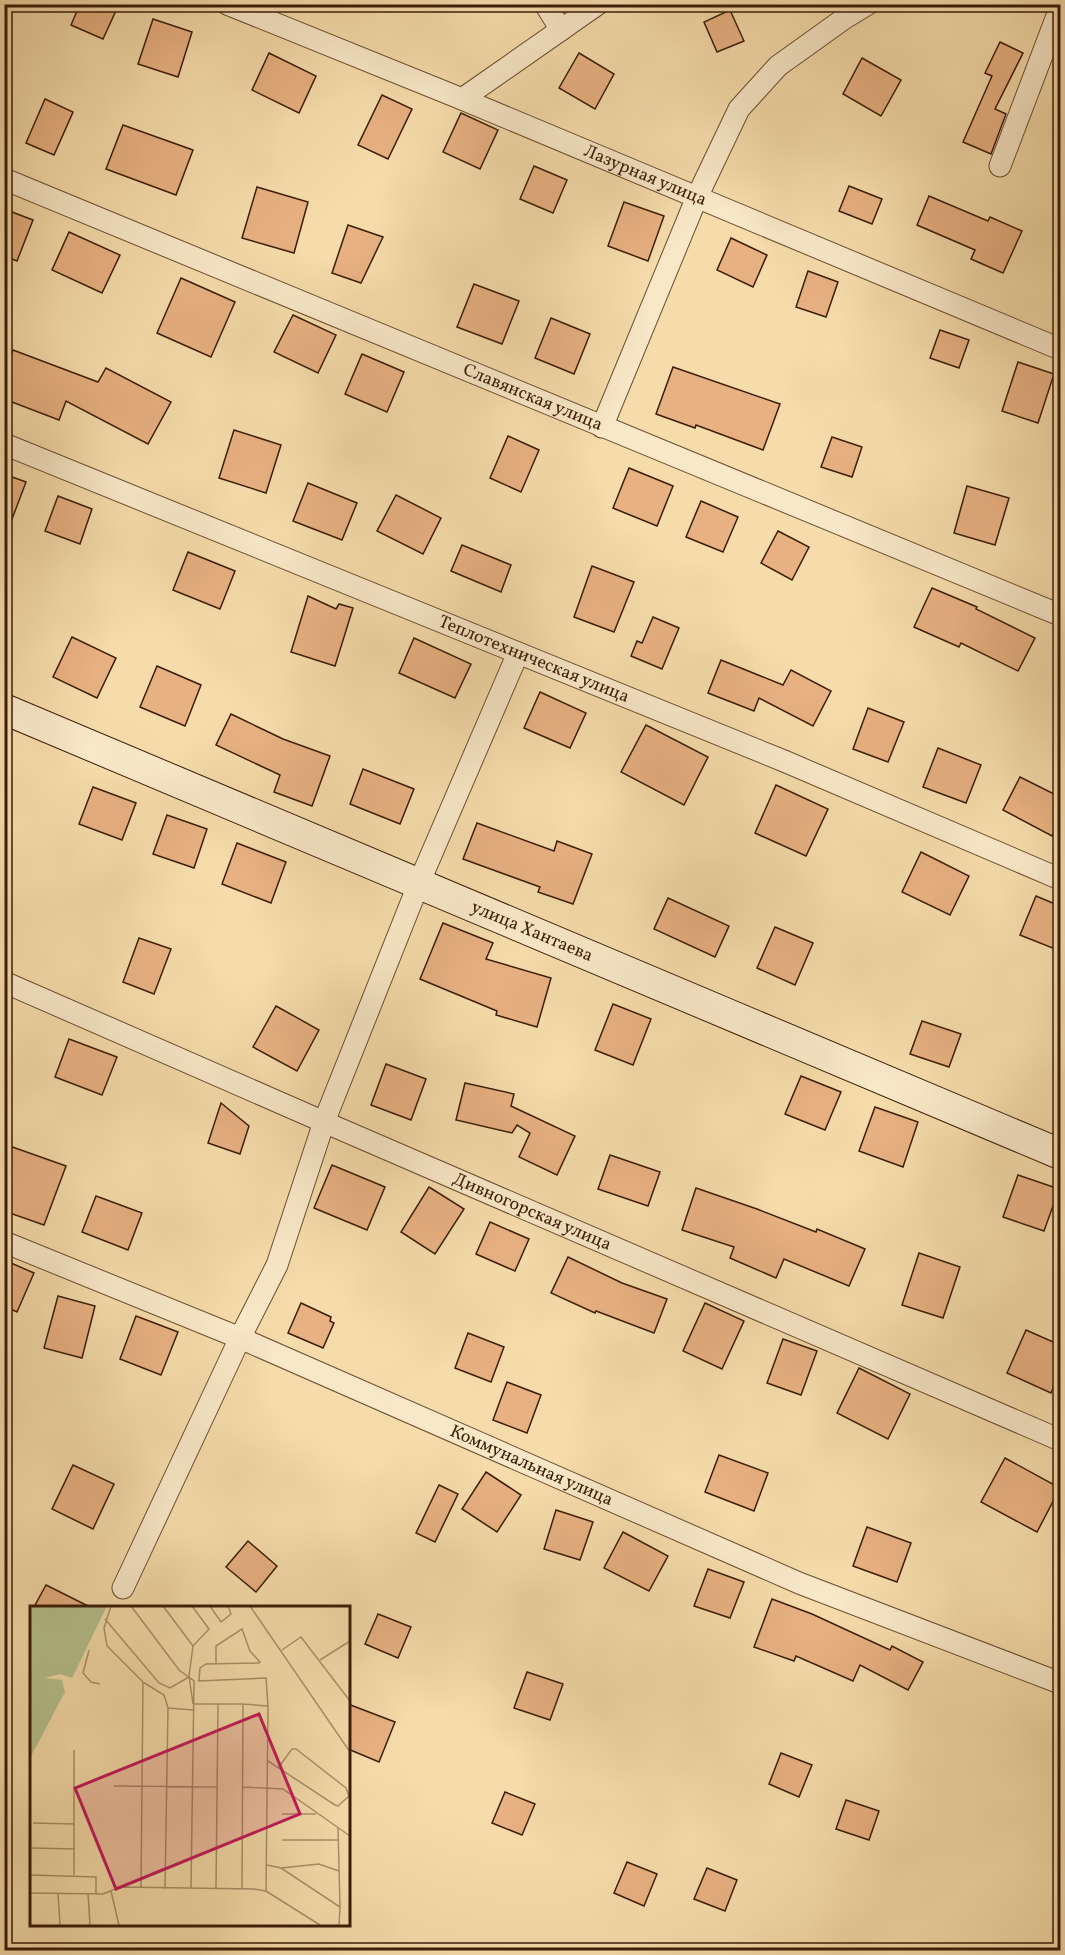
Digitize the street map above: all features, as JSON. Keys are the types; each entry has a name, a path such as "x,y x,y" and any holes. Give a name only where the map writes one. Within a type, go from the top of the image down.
{"street":[{"name":"Лазурная улица","path":"227,4 462,99 1060,349"},
{"path":"545,4 561,30"},
{"path":"462,99 597,4"},
{"path":"602,427 697,197 739,109 778,66 868,4"},
{"path":"1000,166 1060,8"},
{"name":"Славянская улица","path":"4,179 1060,615"},
{"name":"Теплотехническая улица","path":"4,444 784,761 1060,879"},
{"path":"123,1588 240,1338 278,1264 324,1122 419,883 518,653"},
{"name":"улица Хантаева","path":"4,709 1060,1154"},
{"name":"Дивногорская улица","path":"4,982 1060,1440"},
{"name":"Коммунальная улица","path":"4,1242 240,1338 799,1583 1060,1683"}],"building":[{"path":"80,4 119,4 103,39 71,25"},
{"path":"730,10 744,41 717,52 704,22"},
{"path":"153,19 192,32 178,77 138,64"},
{"path":"1000,42 1023,53 995,109 1006,114 991,154 963,142 992,76 985,73"},
{"path":"269,53 316,76 299,113 252,90"},
{"path":"579,53 614,74 595,109 559,88"},
{"path":"862,58 901,80 881,116 843,94"},
{"path":"382,95 412,109 388,159 358,145"},
{"path":"45,99 73,112 54,155 26,143"},
{"path":"461,113 498,130 480,169 443,152"},
{"path":"123,125 193,150 176,195 106,169"},
{"path":"534,166 567,180 553,213 520,199"},
{"path":"849,186 882,199 872,224 839,211"},
{"path":"257,187 308,202 294,253 242,238"},
{"path":"929,196 988,221 990,217 1022,231 1003,273 971,259 975,250 917,225"},
{"path":"624,202 664,216 648,261 608,246"},
{"path":"4,209 33,220 17,261 4,256"},
{"path":"348,225 383,237 361,283 332,273"},
{"path":"69,232 120,255 102,293 52,270"},
{"path":"731,238 767,255 753,287 717,270"},
{"path":"808,271 838,282 826,317 796,307"},
{"path":"181,278 235,302 211,357 157,333"},
{"path":"474,284 519,301 502,344 457,327"},
{"path":"293,315 336,335 318,373 274,352"},
{"path":"551,318 590,334 574,374 535,358"},
{"path":"940,330 969,340 959,368 930,358"},
{"path":"13,350 98,382 106,368 171,402 148,444 66,401 59,420 4,399 4,373"},
{"path":"362,354 404,372 387,412 345,394"},
{"path":"1018,362 1054,374 1038,423 1002,411"},
{"path":"673,367 780,404 763,450 696,425 695,428 656,414"},
{"path":"234,430 281,445 266,493 219,478"},
{"path":"508,436 539,450 521,492 490,478"},
{"path":"832,437 862,447 852,477 821,467"},
{"path":"629,468 673,486 657,526 613,508"},
{"path":"4,474 26,482 6,535 4,535"},
{"path":"308,483 357,503 342,540 293,521"},
{"path":"967,486 1009,498 995,545 954,533"},
{"path":"396,495 441,518 423,554 377,531"},
{"path":"58,496 92,509 80,544 45,531"},
{"path":"701,501 738,517 723,552 686,537"},
{"path":"778,531 809,547 792,580 761,563"},
{"path":"462,545 511,565 501,592 451,571"},
{"path":"188,552 235,571 220,609 173,590"},
{"path":"592,566 634,582 614,632 574,617"},
{"path":"932,588 977,607 976,609 1035,638 1018,671 961,643 959,647 914,627"},
{"path":"308,596 336,609 339,604 353,608 335,666 291,652"},
{"path":"653,617 679,628 662,669 631,656 637,641 642,643"},
{"path":"72,637 116,658 97,698 53,677"},
{"path":"414,638 471,664 455,698 399,673"},
{"path":"721,660 783,685 791,670 831,691 813,726 759,698 754,711 708,693"},
{"path":"157,666 201,685 185,726 140,707"},
{"path":"540,692 586,713 570,748 524,728"},
{"path":"868,708 904,722 888,762 853,749"},
{"path":"231,714 283,739 330,756 312,806 274,792 280,775 216,745"},
{"path":"646,725 708,757 684,805 621,772"},
{"path":"938,748 981,765 966,803 923,787"},
{"path":"363,769 414,789 400,824 350,804"},
{"path":"1020,777 1060,797 1060,819 1052,836 1003,810"},
{"path":"776,785 828,809 806,856 755,833"},
{"path":"93,787 136,803 122,840 79,824"},
{"path":"167,815 207,829 194,868 153,854"},
{"path":"477,823 554,851 557,841 592,854 573,904 538,892 540,887 463,859"},
{"path":"237,843 286,862 271,903 222,884"},
{"path":"921,852 969,876 950,915 902,892"},
{"path":"1036,896 1060,906 1060,951 1020,935"},
{"path":"668,898 729,926 715,957 654,929"},
{"path":"443,923 493,943 486,959 551,978 537,1027 496,1015 497,1011 420,979"},
{"path":"775,927 813,943 795,985 757,968"},
{"path":"139,938 171,949 154,994 123,982"},
{"path":"613,1004 651,1019 633,1065 595,1050"},
{"path":"276,1006 319,1030 297,1071 253,1047"},
{"path":"922,1021 961,1034 949,1067 910,1054"},
{"path":"69,1039 117,1057 102,1095 55,1077"},
{"path":"386,1064 426,1079 411,1120 371,1105"},
{"path":"801,1076 841,1092 825,1130 785,1114"},
{"path":"465,1083 514,1094 511,1106 575,1136 557,1175 519,1157 530,1133 517,1125 512,1133 456,1120"},
{"path":"221,1103 249,1126 240,1154 208,1143"},
{"path":"875,1107 918,1122 903,1167 859,1151"},
{"path":"4,1144 66,1166 44,1225 4,1211"},
{"path":"610,1155 660,1172 648,1206 598,1189"},
{"path":"332,1165 385,1187 367,1230 314,1208"},
{"path":"1018,1175 1059,1189 1044,1231 1003,1217"},
{"path":"429,1187 464,1209 435,1254 401,1232"},
{"path":"696,1188 816,1232 817,1229 865,1249 849,1286 784,1259 776,1278 730,1258 734,1247 682,1230"},
{"path":"96,1196 142,1213 128,1250 82,1232"},
{"path":"490,1222 529,1239 515,1271 476,1254"},
{"path":"919,1253 960,1267 943,1318 902,1305"},
{"path":"568,1257 622,1283 667,1299 654,1333 596,1311 595,1313 551,1293"},
{"path":"4,1260 34,1273 17,1312 4,1306"},
{"path":"58,1296 95,1306 82,1358 44,1348"},
{"path":"301,1303 331,1317 330,1321 334,1323 323,1348 288,1333"},
{"path":"705,1303 744,1321 722,1369 683,1351"},
{"path":"136,1316 178,1332 161,1375 120,1359"},
{"path":"1026,1330 1060,1345 1060,1372 1051,1393 1007,1373"},
{"path":"468,1333 504,1347 491,1382 455,1368"},
{"path":"783,1339 817,1351 801,1395 767,1383"},
{"path":"859,1368 910,1394 888,1439 837,1413"},
{"path":"507,1382 541,1395 527,1433 493,1420"},
{"path":"719,1455 768,1473 754,1511 705,1492"},
{"path":"1005,1458 1060,1488 1037,1532 981,1502"},
{"path":"73,1465 114,1484 93,1529 52,1509"},
{"path":"486,1472 521,1495 497,1532 462,1509"},
{"path":"439,1485 458,1494 435,1542 416,1533"},
{"path":"556,1510 593,1522 580,1560 544,1549"},
{"path":"867,1527 911,1543 897,1582 853,1566"},
{"path":"623,1532 668,1556 649,1591 604,1568"},
{"path":"248,1541 277,1566 256,1592 226,1567"},
{"path":"708,1569 744,1582 730,1618 694,1606"},
{"path":"46,1585 88,1606 35,1606"},
{"path":"772,1599 812,1614 890,1650 892,1646 923,1662 908,1690 860,1665 853,1681 796,1656 794,1661 754,1647"},
{"path":"378,1614 411,1627 398,1658 365,1644"},
{"path":"527,1672 563,1684 550,1720 514,1708"},
{"path":"350,1705 395,1722 379,1762 350,1750"},
{"path":"781,1753 812,1765 799,1797 769,1784"},
{"path":"505,1792 535,1804 522,1835 492,1823"},
{"path":"846,1800 879,1811 869,1840 836,1829"},
{"path":"627,1862 657,1874 644,1906 614,1893"},
{"path":"707,1868 737,1880 725,1911 694,1899"}]}
